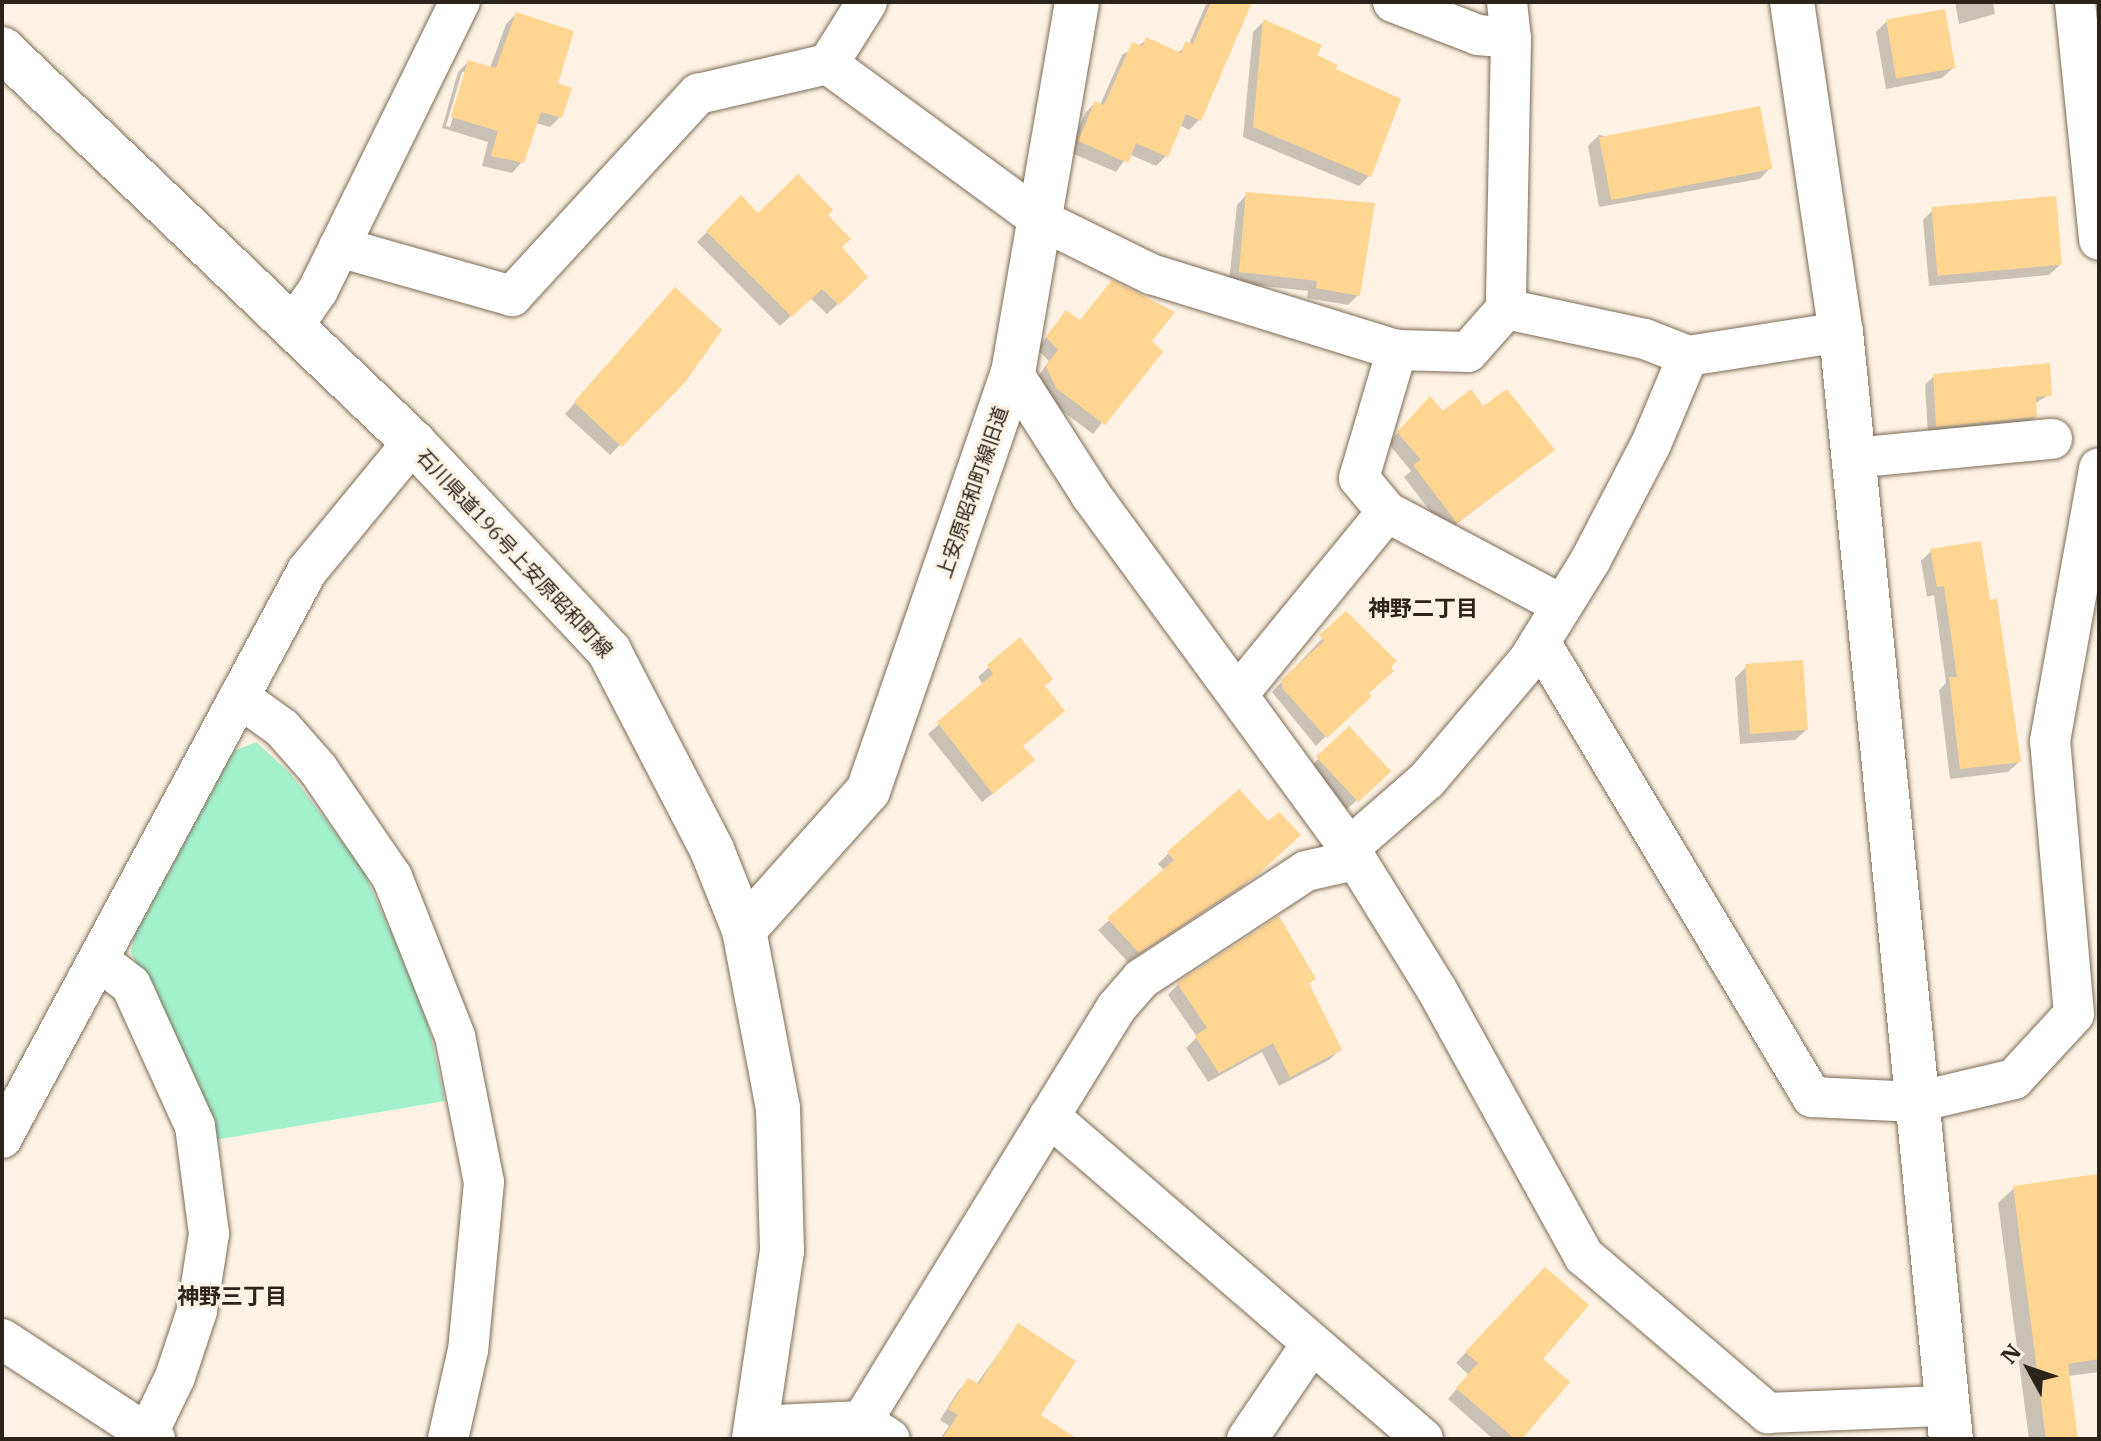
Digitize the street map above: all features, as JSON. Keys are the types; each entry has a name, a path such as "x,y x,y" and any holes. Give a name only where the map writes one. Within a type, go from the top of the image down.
{"street":[{"path":"293,326 339,247 460,2"},
{"path":"339,247 512,296 698,94 828,64 867,2"},
{"name":"上安原昭和町線旧道","path":"744,930 868,791 1013,373 1077,2"},
{"path":"828,64 1039,219 1151,274 1397,350 1468,352 1506,309 1509,20 1478,35 1393,2"},
{"path":"1013,373 1091,495 1352,854 1437,990 1584,1256 1768,1413 1949,1422 1841,332 1792,2"},
{"path":"2075,2 2099,240"},
{"name":"石川県道196号上安原昭和町線","path":"2,49 413,442 609,651 712,850 744,930 778,1108 782,1251 755,1432"},
{"path":"1506,309 1645,339 1688,356 1841,332"},
{"path":"1397,350 1359,478 1387,512 1562,605"},
{"path":"755,1432 876,1430 1049,1116 1116,1008 1141,979 1306,871 1352,854 1427,780 1540,642 1651,444 1688,356"},
{"path":"1853,458 2052,439"},
{"path":"2,1138 307,571 413,442"},
{"path":"1540,642 1812,1097 1917,1102 2014,1079 2074,1014 2050,741 2099,468"},
{"path":"1238,694 1387,512"},
{"path":"239,697 282,728 318,769 392,877 455,1036 484,1182 468,1350 448,1439"},
{"path":"2,1339 149,1437 175,1377 197,1311 209,1234 195,1126 131,985 98,960"},
{"path":"1049,1116 1423,1439"},
{"path":"1247,1439 1311,1345"}],"green space":[{"path":"256,742 290,773 362,868 425,1008 445,1101 214,1140 180,1044 131,953 134,936 234,751"}],"building":[{"path":"1211,2 1252,2 1201,121 1186,114 1168,157 1136,143 1128,163 1078,141 1095,101 1104,105 1132,42 1143,46 1146,37 1181,53 1186,41 1193,44"},
{"path":"1945,9 1955,68 1896,79 1886,19"},
{"path":"516,12 574,31 558,83 572,88 562,118 541,112 524,163 491,156 498,131 451,117 468,60 496,68"},
{"path":"1263,19 1322,45 1317,55 1338,65 1336,69 1401,99 1371,177 1253,127"},
{"path":"1760,106 1772,169 1611,200 1599,137"},
{"path":"798,174 833,210 828,215 851,239 842,247 868,277 839,305 822,289 792,317 706,231 741,195 758,213"},
{"path":"1246,192 1375,203 1360,296 1316,288 1317,281 1239,272"},
{"path":"2056,196 2062,265 1937,276 1931,207"},
{"path":"1112,280 1175,312 1152,341 1163,352 1105,425 1056,388 1046,366 1058,350 1046,337 1066,310 1080,320"},
{"path":"675,287 722,330 686,381 622,447 574,402"},
{"path":"2050,363 2052,396 2036,397 2037,417 1936,427 1933,374"},
{"path":"1471,389 1483,406 1507,389 1555,450 1457,523 1413,465 1421,460 1397,432 1430,396 1443,411"},
{"path":"1981,541 1990,600 1997,599 2021,762 1960,769 1949,677 1957,677 1944,586 1937,587 1930,549"},
{"path":"1346,611 1397,661 1391,667 1394,671 1369,693 1372,696 1327,738 1283,689 1281,680 1324,641 1319,635"},
{"path":"1020,637 1053,679 1045,686 1065,711 1023,746 1035,760 993,794 937,722 993,674 987,665"},
{"path":"1803,660 1808,730 1750,734 1745,664"},
{"path":"1349,726 1391,771 1358,802 1316,757"},
{"path":"1239,789 1268,821 1279,812 1301,835 1256,876 1139,953 1107,918 1174,860 1167,852"},
{"path":"1279,916 1316,979 1309,983 1342,1050 1290,1077 1273,1043 1219,1073 1195,1036 1207,1028 1177,983"},
{"path":"2099,1174 2099,1359 2068,1364 2078,1439 2046,1439 2013,1186"},
{"path":"1545,1267 1589,1305 1543,1359 1570,1382 1522,1439 1515,1439 1456,1388 1478,1363 1465,1352"},
{"path":"1018,1323 1076,1361 1041,1415 1077,1439 942,1439 958,1415 948,1409 968,1378 979,1384"}],"district":[{"name":"神野二丁目","path":"1423,608"},
{"name":"神野三丁目","path":"232,1296"}]}
